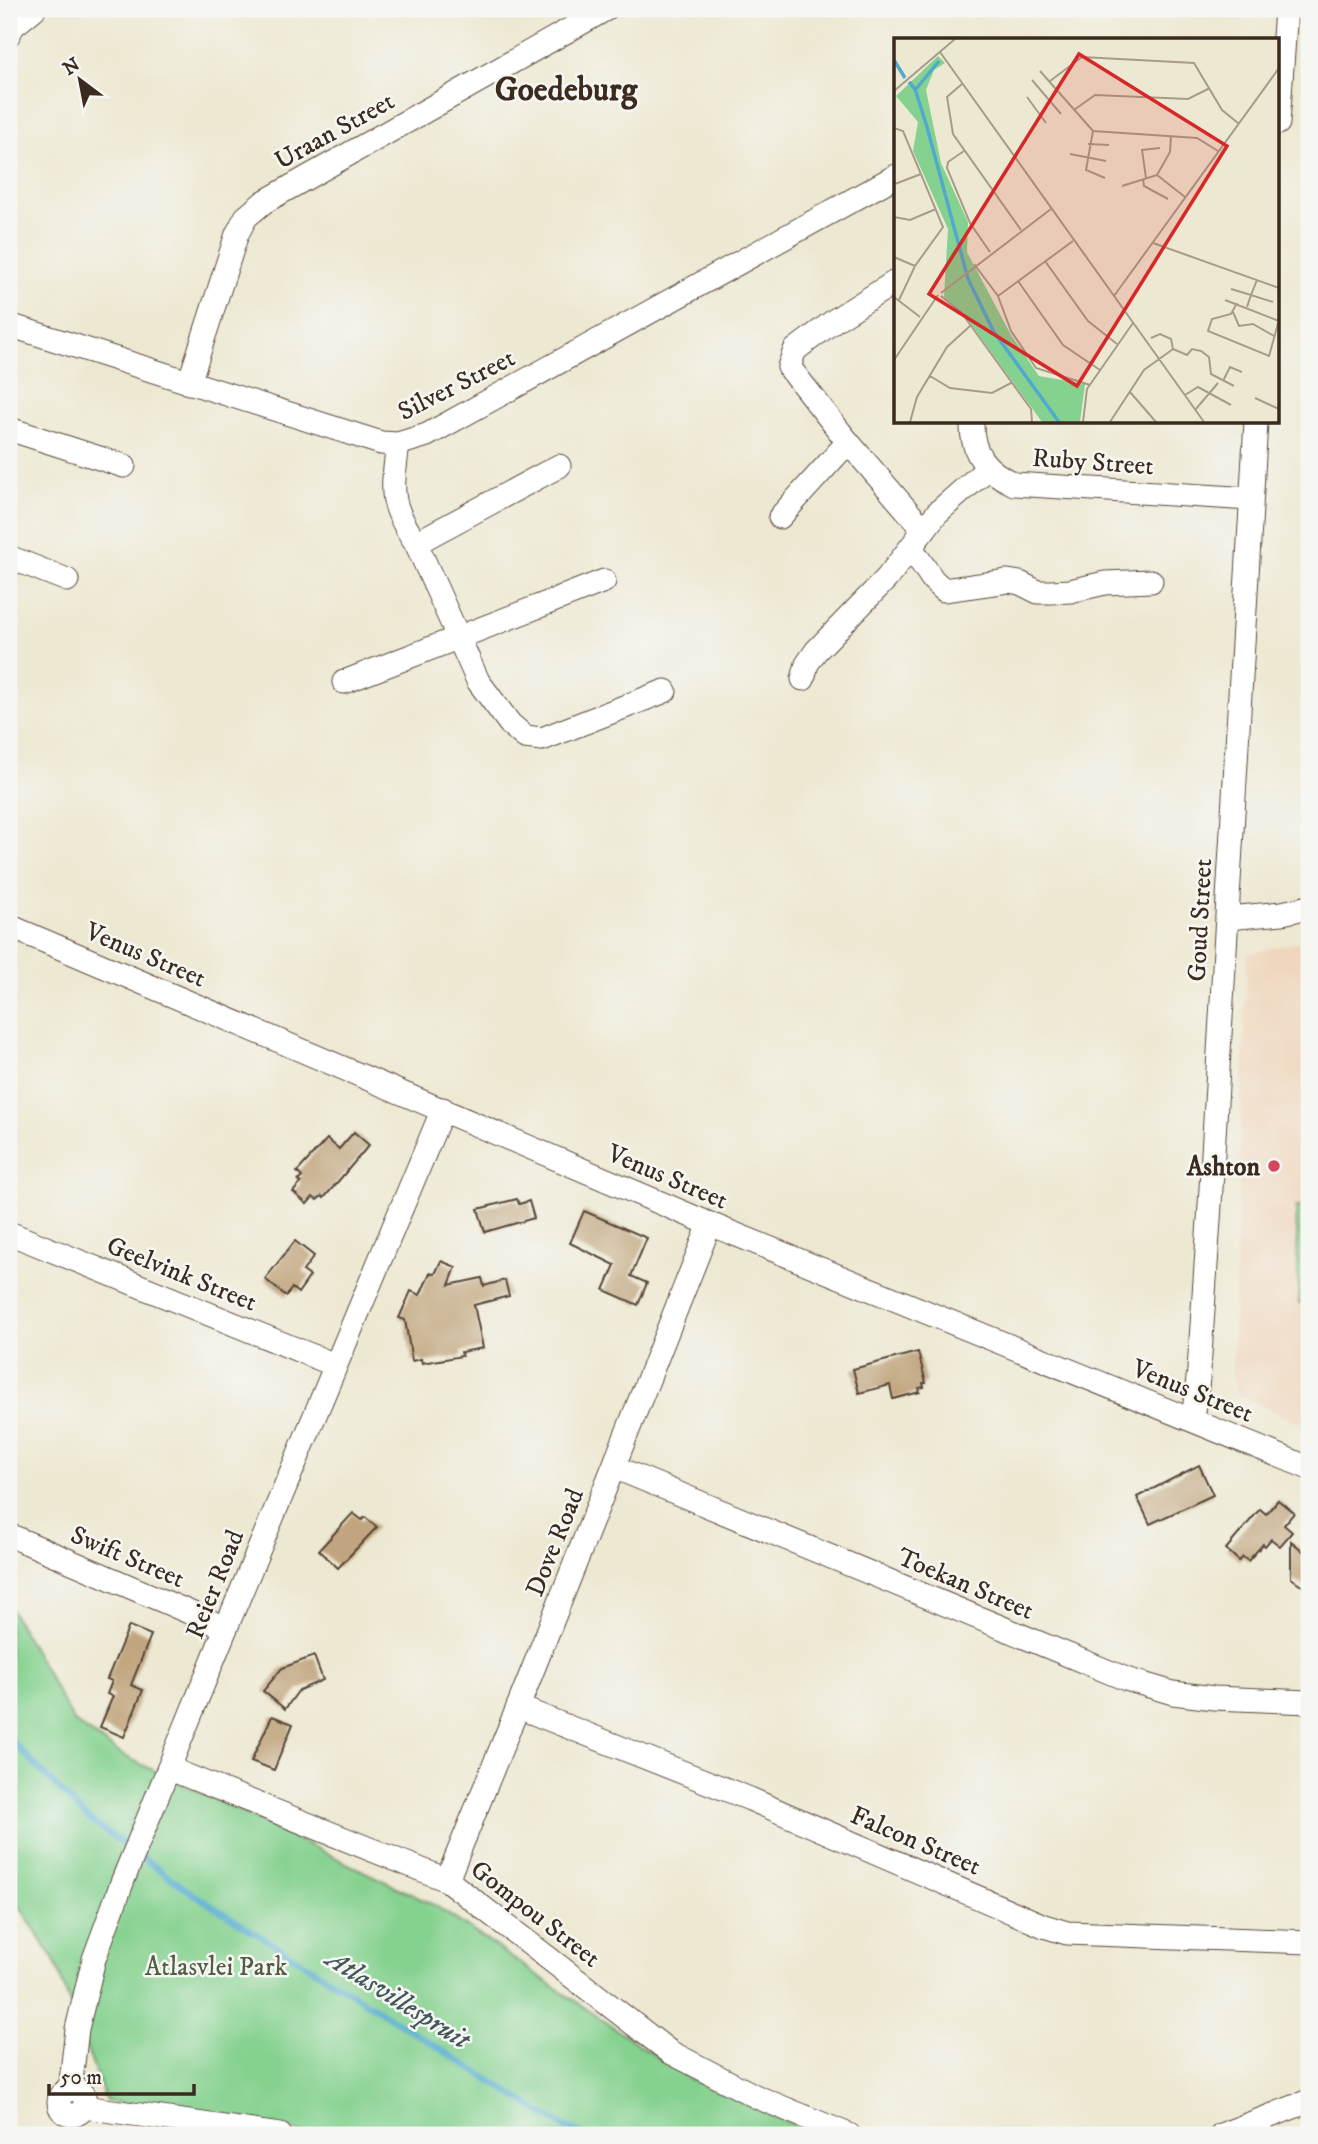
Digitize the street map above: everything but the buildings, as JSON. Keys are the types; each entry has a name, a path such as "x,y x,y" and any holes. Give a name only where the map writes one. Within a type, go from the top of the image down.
{"street":[{"path":"9,34 13,26 34,9"},
{"name":"Uraan Street","path":"189,383 237,234 246,217 264,202 606,9"},
{"path":"1280,70 1286,9"},
{"name":"Silver Street","path":"9,325 381,443 398,444 427,435 894,177"},
{"path":"894,283 835,320 795,350 789,367 848,442 918,540 933,580 944,590 1008,581 1020,583 1038,592 1070,591 1105,583 1151,581"},
{"path":"803,679 807,664 816,651 887,578 937,513 987,469 972,442 972,424"},
{"name":"Goud Street","path":"1193,1420 1199,1370 1228,918 1256,424"},
{"path":"9,429 124,466"},
{"path":"780,517 848,442"},
{"path":"398,444 393,484 394,504 416,543 478,681 510,724 525,737 542,739 665,691"},
{"path":"416,543 559,466"},
{"name":"Ruby Street","path":"987,469 1014,484 1250,499"},
{"path":"9,556 67,580"},
{"path":"344,682 604,581"},
{"path":"1228,918 1309,907"},
{"name":"Venus Street","path":"9,926 710,1224 1309,1468"},
{"name":"Reier Road","path":"70,2111 77,2029 94,1959 123,1880 443,1109"},
{"name":"Dove Road","path":"447,1880 710,1224"},
{"name":"Geelvink Street","path":"9,1233 335,1366"},
{"name":"Toekan Street","path":"614,1467 1126,1679 1172,1693 1213,1698 1309,1702"},
{"name":"Swift Street","path":"9,1535 226,1628"},
{"name":"Falcon Street","path":"518,1707 750,1799 1044,1926 1067,1933 1309,1942"},
{"name":"Gompou Street","path":"170,1769 447,1880 670,2052 757,2097 849,2135"},
{"path":"1221,2135 1309,2101"},
{"path":"70,2111 280,2135"}],"shaded area":[{"name":"Ashton","path":"1309,939 1309,1439 1299,1423 1238,1395 1232,1377 1247,954"}],"green space":[{"path":"1296,1207 1309,1207 1309,1304 1299,1304"},
{"name":"Atlasvlei Park","path":"9,1606 74,1722 122,1755 436,1906 688,2078 817,2135 306,2135 290,2129 106,2101 54,1960 9,1889"}],"waterway":[{"name":"Atlasvillespruit","path":"9,1738 87,1818 130,1849"},
{"name":"Atlasvillespruit","path":"139,1855 192,1893 566,2128 585,2135"}],"place":[{"name":"Ashton","path":"1274,1166"}],"district":[{"name":"Goedeburg","path":"566,88"}]}
